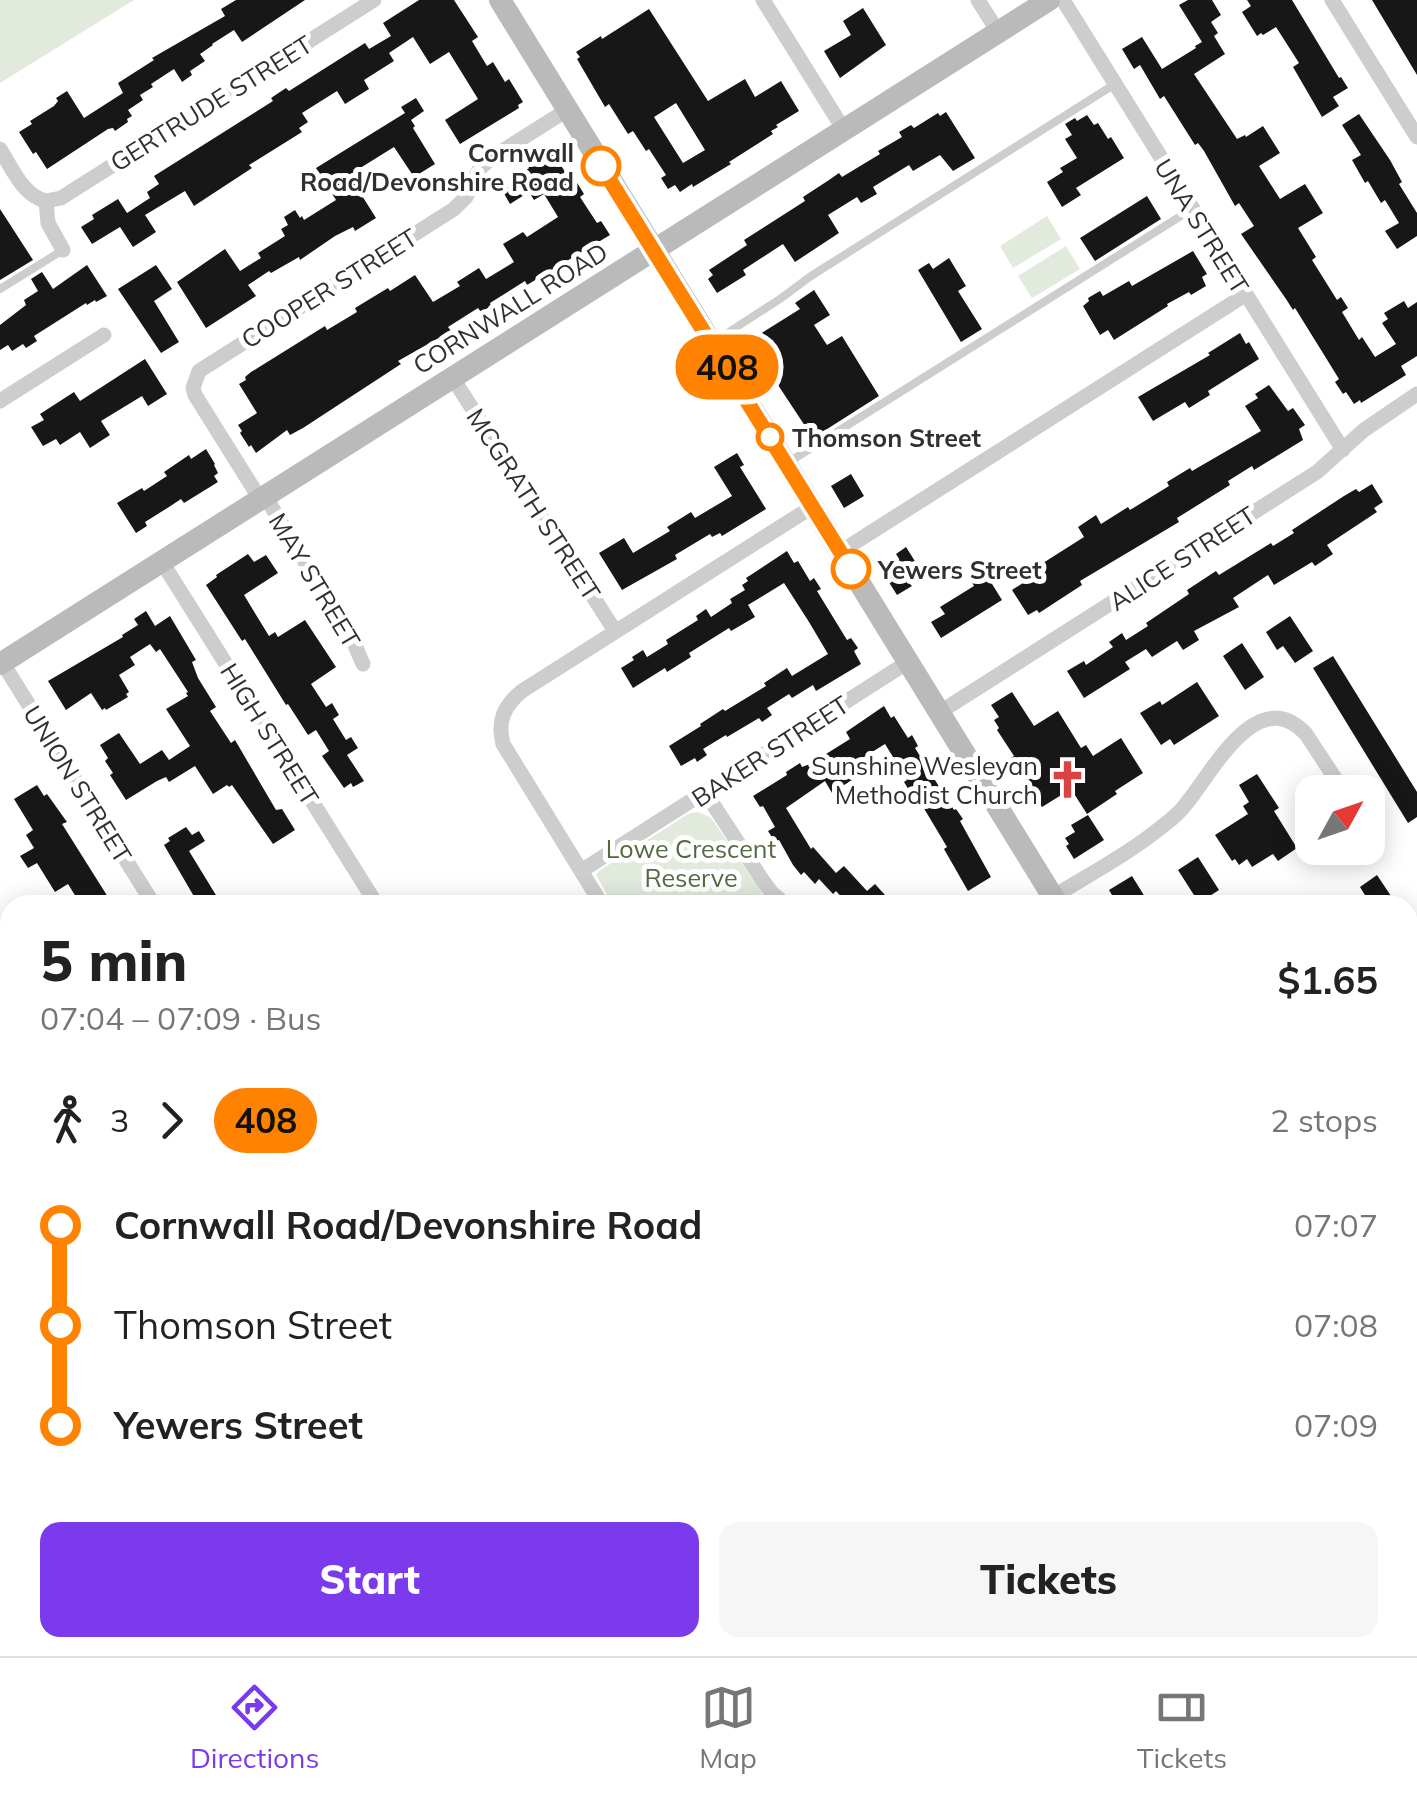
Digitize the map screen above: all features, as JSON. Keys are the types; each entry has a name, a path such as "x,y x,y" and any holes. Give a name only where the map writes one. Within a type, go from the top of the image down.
{"main road":[{"path":"500,0 1052,895"},
{"name":"CORNWALL ROAD","path":"1,663 1049,0"}],"street":[{"name":"GERTRUDE STREET","path":"46,201 61,198 374,0"},
{"path":"763,0 844,130"},
{"path":"978,0 998,32"},
{"name":"UNA STREET","path":"1063,0 1343,450"},
{"path":"1332,0 1417,137"},
{"name":"COOPER STREET","path":"262,498 195,396 199,371 454,209 466,197 480,168 567,110"},
{"path":"1,152 26,190 46,201 48,223 64,250"},
{"path":"840,552 1245,295"},
{"path":"0,401 104,335"},
{"name":"MCGRATH STREET","path":"452,377 616,631"},
{"name":"ALICE STREET","path":"940,712 1317,472 1378,419 1417,394"},
{"name":"MAY STREET","path":"262,498 353,641 363,664"},
{"path":"596,895 503,744 500,725 505,708 616,631 812,507"},
{"name":"HIGH STREET","path":"162,562 371,895"},
{"name":"BAKER STREET","path":"581,871 908,662"},
{"name":"UNION STREET","path":"1,663 148,895"},
{"path":"1065,895 1168,822 1224,751 1263,721 1288,720 1298,726 1333,775"},
{"path":"705,792 774,895"}],"lane":[{"path":"712,343 1115,84"},
{"path":"786,464 1192,208"},
{"path":"0,290 64,250"}],"green space":[{"path":"0,0 134,0 0,83"},
{"path":"1047,216 1061,239 1013,268 1000,246"},
{"path":"1066,246 1080,269 1032,298 1018,276"},
{"name":"Lowe Crescent Reserve","path":"698,812 710,817 764,895 607,895 596,875 599,871 688,814"}],"building":[{"path":"236,0 305,0 242,42 234,30 212,44 200,54 205,61 182,82 174,69 151,84 153,87 140,95 143,100 128,110 132,116 128,122 115,131 108,129 47,169 36,152 33,154 19,132 54,106 56,98 67,91 84,118 123,93 118,83 152,58 225,16 221,9"},
{"path":"419,0 454,0 478,37 472,41 487,66 493,62 523,102 519,108 460,144 445,120 478,99 449,52 430,64 413,37 389,53 394,61 364,80 369,89 345,104 337,91 302,113 308,122 299,128 302,132 249,165 252,168 194,206 185,191 145,215 156,232 133,247 120,227 92,244 81,227 94,219 92,215 118,199 127,213 150,198 147,192 159,184 154,176 273,101 271,98 286,88 289,91 365,43 369,49 391,36 383,23"},
{"path":"1188,0 1212,0 1221,15 1211,22 1218,33 1214,36 1225,54 1194,74 1237,139 1263,126 1280,153 1259,166 1280,199 1305,184 1323,213 1298,228 1337,300 1341,297 1348,308 1342,312 1375,357 1396,344 1382,323 1388,319 1384,313 1404,301 1408,308 1417,302 1417,356 1401,366 1406,375 1361,403 1360,400 1354,404 1346,392 1343,394 1335,382 1339,379 1295,308 1241,234 1254,226 1239,203 1235,206 1204,151 1198,143 1195,145 1164,96 1160,99 1140,65 1134,69 1122,49 1142,37 1162,69 1196,48 1202,42 1179,5"},
{"path":"1247,0 1292,0 1348,88 1333,97 1339,106 1322,117 1293,67 1299,63 1276,27 1257,36 1242,12 1251,6"},
{"path":"1372,0 1417,0 1417,75"},
{"path":"863,8 886,45 840,78 824,51 851,35 843,21"},
{"path":"649,9 708,101 745,79 755,97 781,81 799,111 776,125 773,134 693,187 692,184 680,192 675,185 668,189 661,178 666,175 649,149 646,151 633,131 628,134 609,104 605,107 577,59 580,57 576,52 601,36 602,39","holes":["676,103 705,150 683,163 654,117"]},
{"path":"416,98 424,111 411,120 413,128 435,164 414,177 394,147 349,175 376,218 355,231 353,227 335,236 300,260 299,257 269,271 248,285 256,296 206,328 177,282 225,249 240,271 261,258 258,253 285,236 281,229 288,225 284,217 295,210 304,220 336,200 316,168 405,113 401,107"},
{"path":"946,112 975,158 953,171 940,155 913,171 909,165 873,187 877,194 861,203 857,197 828,215 839,233 795,262 783,244 717,293 708,279 713,275 709,270 747,245 744,240 805,201 803,197 839,173 842,177 880,154 878,151 902,137 899,132"},
{"path":"1359,114 1390,160 1417,213 1417,236 1397,249 1385,231 1399,223 1385,200 1381,203 1368,181 1365,183 1352,160 1361,155 1342,125"},
{"path":"1087,115 1094,125 1098,123 1108,139 1111,137 1124,158 1076,188 1081,195 1062,207 1047,182 1077,158 1065,139 1072,135 1065,124"},
{"path":"552,151 572,183 576,181 584,194 580,197 597,223 601,221 610,235 527,285 525,281 481,312 478,308 448,327 451,331 398,361 401,364 303,428 290,435 287,430 256,453 249,447 238,425 257,413 239,384 245,377 415,275 433,302 460,286 457,282 479,268 486,279 514,262 503,244 523,232 527,237 558,217 544,194 534,200 529,192 510,204 502,190"},
{"path":"1147,196 1161,219 1095,261 1080,238"},
{"path":"0,209 33,260 0,280"},
{"path":"1193,251 1207,274 1202,277 1206,286 1167,304 1114,340 1108,330 1100,335 1083,306 1088,298 1100,291 1103,296 1129,281 1132,286"},
{"path":"949,258 966,286 958,291 982,329 961,342 918,270 929,263 933,269"},
{"path":"87,265 107,296 86,303 34,336 37,341 26,348 23,344 12,351 8,345 0,350 0,325 38,291 31,279 42,272 53,289"},
{"path":"156,265 172,289 154,301 179,342 161,353 118,289"},
{"path":"814,290 830,315 814,325 827,345 842,336 879,396 813,438 752,339 800,309 795,303"},
{"path":"1240,333 1259,359 1208,391 1210,395 1189,408 1185,402 1153,421 1138,397"},
{"path":"145,359 167,394 148,406 142,396 101,421 110,435 90,448 80,432 60,445 56,439 43,446 31,427 44,420 40,414 74,392 80,401"},
{"path":"1269,385 1288,411 1293,408 1305,425 1299,429 1303,440 1228,481 1230,485 1177,518 1179,522 1080,581 1082,585 1039,613 1037,610 1028,615 1012,590 1046,568 1043,563 1084,537 1078,527 1096,515 1101,524 1128,507 1130,510 1190,468 1192,471 1261,431 1245,406"},
{"path":"206,449 215,464 218,482 184,503 181,499 145,522 147,526 136,533 117,503 142,488 144,491 189,455 191,459"},
{"path":"737,453 744,465 740,467 766,509 722,536 710,534 675,555 677,559 622,590 599,553 624,538 633,553 670,531 667,527 691,512 695,518 732,496 714,467"},
{"path":"851,474 864,496 844,508 831,486"},
{"path":"1372,484 1383,502 1374,508 1377,512 1327,545 1333,554 1274,585 1268,575 1233,598 1239,607 1194,631 1199,640 1183,650 1177,641 1152,657 1146,649 1125,662 1130,669 1084,698 1067,671 1084,661 1086,665 1113,647 1109,642 1122,633 1126,640 1148,626 1146,623 1216,571 1219,575 1271,543 1273,546 1344,496"},
{"path":"906,547 923,574 897,595 885,576 892,571 888,566 899,559 896,554"},
{"path":"787,551 810,581 814,578 821,589 817,591 847,640 851,638 858,648 854,651 861,664 816,691 813,685 792,698 789,694 767,708 772,715 762,722 759,718 726,735 703,749 707,755 697,762 695,758 681,766 669,746 723,709 766,686 764,683 787,668 792,676 828,654 809,622 784,583 748,605 755,617 689,653 691,657 667,672 665,668 633,688 621,668 643,650 647,657 668,644 666,640 698,620 696,616 706,609 711,617 732,603 730,599 745,590 742,585 748,581 746,578"},
{"path":"248,554 254,562 266,555 278,573 244,595 269,636 275,632 278,637 305,620 336,667 311,684 326,707 332,703 339,715 333,719 346,740 351,737 358,748 347,755 364,781 353,787 351,783 344,788 322,756 329,751 316,730 308,735 206,585"},
{"path":"984,571 1002,600 941,638 931,622 945,614 940,607 974,586 970,579"},
{"path":"146,611 155,626 170,616 196,660 192,662 198,678 216,707 210,711 231,743 235,740 276,810 282,809 295,830 273,844 232,785 213,794 195,766 169,782 166,777 157,781 126,800 110,775 113,773 105,761 108,758 100,745 119,733 140,764 162,750 169,760 190,746 166,709 188,696 188,692 160,649 156,652 150,644 130,657 135,665 119,675 128,697 106,710 91,693 66,710 48,681 123,637 138,625 134,619"},
{"path":"1290,616 1313,651 1295,663 1283,646 1277,650 1266,632"},
{"path":"1242,643 1264,677 1245,690 1223,656"},
{"path":"1333,656 1417,792 1417,817 1408,823 1385,785 1385,775 1379,775 1313,668"},
{"path":"1197,682 1219,716 1174,745 1170,739 1161,745 1140,713 1160,701 1162,705"},
{"path":"1012,692 1034,726 1058,711 1081,748 1086,745 1093,756 1121,738 1143,773 1087,814 1071,789 1042,807 1011,758 1014,756 994,720 999,717 991,705"},
{"path":"884,706 891,718 894,716 908,738 912,735 927,767 936,762 942,771 933,777 963,819 960,821 991,877 968,891 944,849 947,847 913,790 910,792 885,744 848,767 855,778 832,793 825,781 786,808 811,849 836,873 844,866 867,891 875,884 885,895 840,895 836,891 833,894 819,879 815,884 804,872 801,875 779,840 775,842 768,831 775,827 753,796 800,763 802,767 810,764 850,739 846,732"},
{"path":"1257,774 1279,808 1274,811 1295,849 1278,861 1273,854 1252,867 1247,859 1239,865 1215,835 1248,814 1243,806 1249,802 1239,785"},
{"path":"37,785 44,796 47,794 107,895 75,895 68,884 55,892 37,863 28,868 20,856 34,848 26,835 33,830 14,799"},
{"path":"1088,815 1104,840 1074,859 1065,838 1075,832 1071,825"},
{"path":"186,827 192,835 199,831 205,841 189,851 216,895 193,895 164,845 170,841 168,838"},
{"path":"1198,857 1219,890 1211,895 1194,895 1178,870"},
{"path":"1377,875 1390,895 1365,895 1360,887"},
{"path":"1132,876 1144,895 1112,895 1109,890"}],"bus line":[{"name":"408","path":"601,166 851,569"}],"place":[{"name":"Cornwall Road/Devonshire Road","path":"601,166"},
{"name":"Thomson Street","path":"770,437"},
{"name":"Yewers Street","path":"851,569"},
{"name":"Sunshine Wesleyan Methodist Church","path":"1068,779"}]}
